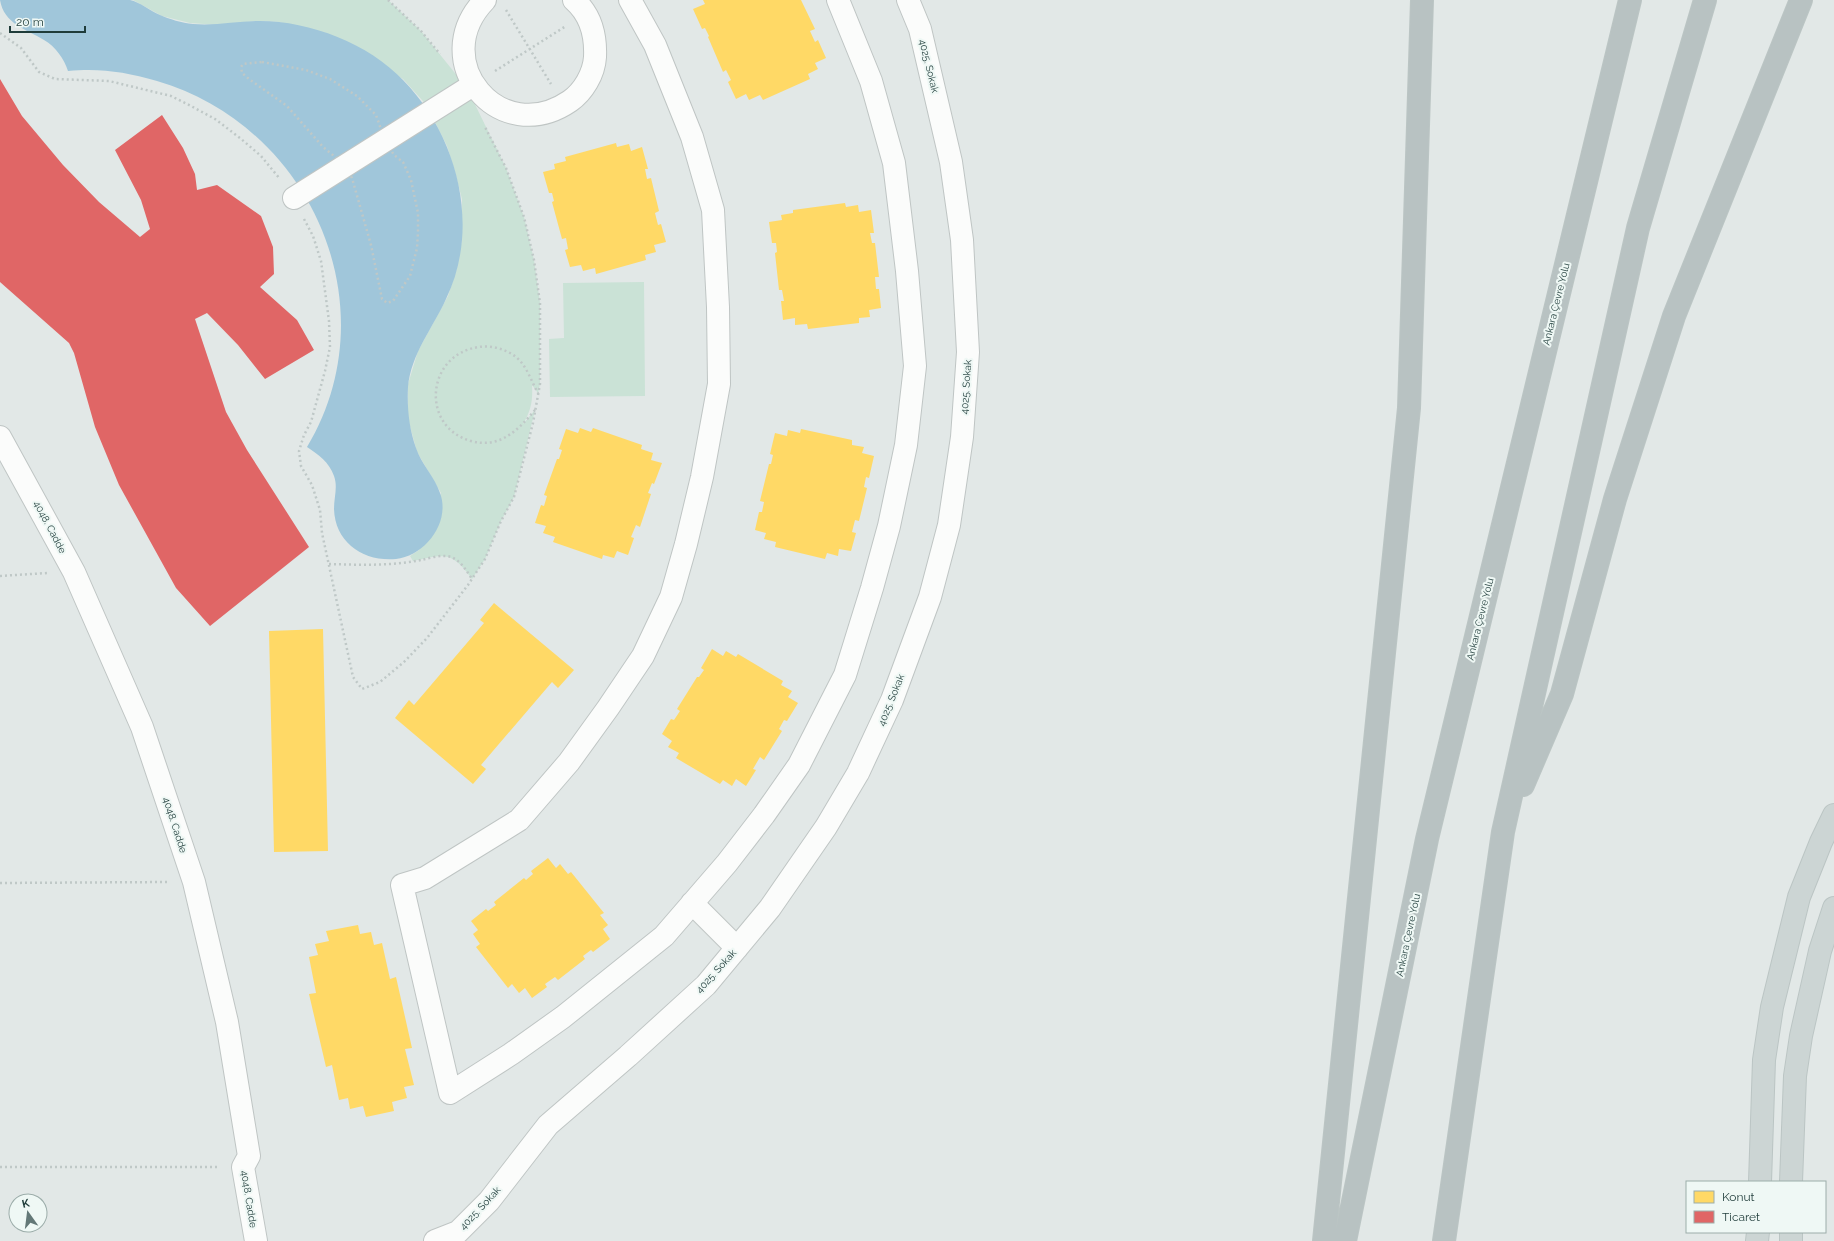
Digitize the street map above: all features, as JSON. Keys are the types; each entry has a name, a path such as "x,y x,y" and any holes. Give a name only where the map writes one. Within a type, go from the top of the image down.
{"highway":[{"path":"1324,1241 1408,408 1422,0"},
{"name":"Ankara Çevre Yolu","path":"1345,1241 1427,839 1630,0"},
{"path":"1444,1241 1503,832 1638,228 1705,0"},
{"path":"1503,832 1562,694 1615,499 1674,316 1801,0"}],"main road":[{"path":"1760,1181 1764,1060 1772,1007 1799,897 1821,842 1834,815"},
{"path":"1791,1181 1795,1076 1801,1036 1820,951 1834,908"}],"street":[{"path":"630,0 655,45 686,122 713,210 718,307 719,384 702,477 671,597 642,656 608,708 569,762 519,820 425,878 402,885 450,1093 511,1054 563,1017 664,936 764,815 799,765 845,674 872,588 889,526 906,445 915,366 907,271 894,163 871,81 838,0"},
{"name":"4025. Sokak","path":"434,1241 458,1232 489,1201 548,1125 628,1056 706,985 770,908 822,833 858,773 892,700 930,597 949,524 962,437 968,352 962,240 951,162 920,29 908,0"},
{"path":"494,3 475,11 466,28 463,48 465,67 473,85 486,100 502,110 522,115 541,115 564,105 576,97 588,81 595,62 596,42 591,22 580,7"},
{"path":"296,196 473,85"},
{"name":"4048. Cadde","path":"0,437 74,572 142,727 194,882 227,1022 249,1156 243,1167 256,1241"},
{"path":"692,903 737,948"}],"path":[{"path":"388,0 421,31 441,55"},
{"path":"494,3 529,49 564,105"},
{"path":"473,85 529,49 580,7"},
{"path":"0,33 20,48 39,72 55,79 108,81 171,96 215,119 261,156 296,196 313,236 321,261 329,321 330,347 311,422 304,435 299,451 301,466 312,485 320,510 322,533 353,677 362,689 380,682 404,662 427,638 472,579 485,559 501,521 514,497 535,410 540,384 540,303 534,260 524,217 509,175 484,125"},
{"path":"535,410 520,428 508,438 494,442 479,443 464,439 452,432 442,420 437,407 436,392 438,378 446,365 456,355 471,348 486,346 502,349 516,357 526,369 538,393"},
{"path":"329,564 385,564 436,556 450,557 461,564 472,579"},
{"path":"0,576 74,572"},
{"path":"0,883 194,882"},
{"path":"0,1167 243,1167"}],"green space":[{"path":"133,0 388,0 421,31 467,88 506,168 524,217 534,260 540,303 540,384 538,393 532,385 531,405 523,424 535,410 514,497 501,521 485,559 472,579 459,563 453,559 440,556 413,561 410,556 419,550 441,493 417,452 408,419 408,384 418,351 448,296 457,268 462,239 462,199 447,146 430,112 431,110 403,79 326,33 279,22 257,21 219,25 190,23 162,16"},
{"path":"644,282 645,396 550,397 549,339 564,338 563,283"}],"water":[{"path":"0,0 130,0 176,21 189,23 210,24 260,21 299,25 338,37 373,56 389,67 403,80 422,103 438,128 450,155 458,184 462,213 462,242 456,271 446,299 413,363 408,387 409,418 418,454 438,487 442,504 442,515 439,526 433,536 417,552 396,559 384,559 373,557 353,548 340,532 336,521 334,509 336,484 332,471 319,456 307,447 331,393 341,337 337,282 321,228 294,180 257,137 211,104 157,81 134,75 102,70 68,71 62,58 52,46 17,25 6,15"}],"building: Konut":[{"path":"703,0 801,0 815,29 810,31 815,42 818,40 826,58 815,63 818,69 808,74 810,79 763,100 760,95 749,100 746,94 736,99 728,82 731,80 726,70 723,72 708,37 709,36 705,28 702,29 693,9 705,4"},
{"path":"616,143 617,147 629,144 631,151 642,147 648,169 645,169 647,179 651,178 659,211 655,213 658,225 661,224 666,242 654,245 656,252 645,255 646,260 596,274 595,268 583,271 581,265 570,267 565,250 568,249 566,238 562,239 552,202 554,201 552,193 549,193 543,172 555,169 554,164 566,161 565,157"},
{"path":"845,203 846,207 858,205 859,212 871,210 874,233 870,233 872,243 875,243 879,277 875,277 876,289 879,289 881,308 869,310 870,317 859,318 859,323 808,329 807,324 795,325 795,318 783,320 781,301 784,301 782,290 779,290 775,253 777,252 776,243 772,243 769,222 782,220 781,215 793,213 793,210"},
{"path":"580,428 591,432 593,428 642,445 641,449 653,453 651,460 662,463 654,484 652,483 648,493 651,494 640,527 636,525 631,537 634,538 628,555 617,551 614,558 603,555 602,559 553,542 555,537 543,533 546,526 535,523 541,505 544,506 547,496 544,495 557,459 559,459 562,450 559,449 566,429 578,433"},
{"path":"801,429 852,440 852,445 864,447 862,453 874,456 869,478 866,477 864,487 867,488 859,521 855,520 852,532 856,533 851,551 839,549 838,556 827,553 825,559 775,547 776,542 764,539 766,533 755,530 759,512 762,512 764,502 760,501 769,464 771,464 773,455 770,454 775,433 787,436 788,430 800,433"},
{"path":"494,603 574,670 558,688 552,682 481,765 486,769 473,784 395,718 409,700 414,705 484,623 480,620"},
{"path":"323,629 328,851 274,852 269,631"},
{"path":"712,649 723,656 726,651 736,657 738,654 783,681 781,685 792,691 788,697 798,703 787,721 784,720 779,729 782,731 764,760 760,757 753,769 756,770 746,786 736,779 732,786 723,780 720,784 676,758 679,753 668,747 672,741 662,734 671,719 674,720 680,711 677,709 697,677 699,677 704,670 701,668"},
{"path":"548,858 556,868 560,864 568,874 571,872 604,913 600,915 608,925 603,929 610,939 593,952 591,950 583,956 585,959 558,980 555,977 545,984 547,987 532,998 525,988 519,993 512,984 508,988 476,947 480,944 473,934 478,930 471,921 486,909 488,911 496,905 494,902 524,878 526,880 533,874 531,871"},
{"path":"358,925 360,934 371,932 374,945 382,943 390,979 396,977 412,1048 405,1049 414,1085 404,1087 407,1098 392,1102 394,1111 366,1117 363,1106 350,1109 348,1098 339,1100 332,1065 326,1067 309,994 316,993 309,957 318,955 315,944 329,941 326,931"}],"building: Ticaret":[{"path":"0,79 22,116 63,165 99,202 140,237 150,229 141,200 115,150 162,115 183,148 195,174 197,190 217,185 261,216 273,247 274,274 260,287 297,320 314,350 265,379 238,345 207,313 195,319 226,412 247,450 309,547 210,626 176,588 119,485 95,427 74,353 69,343 0,282"}]}
